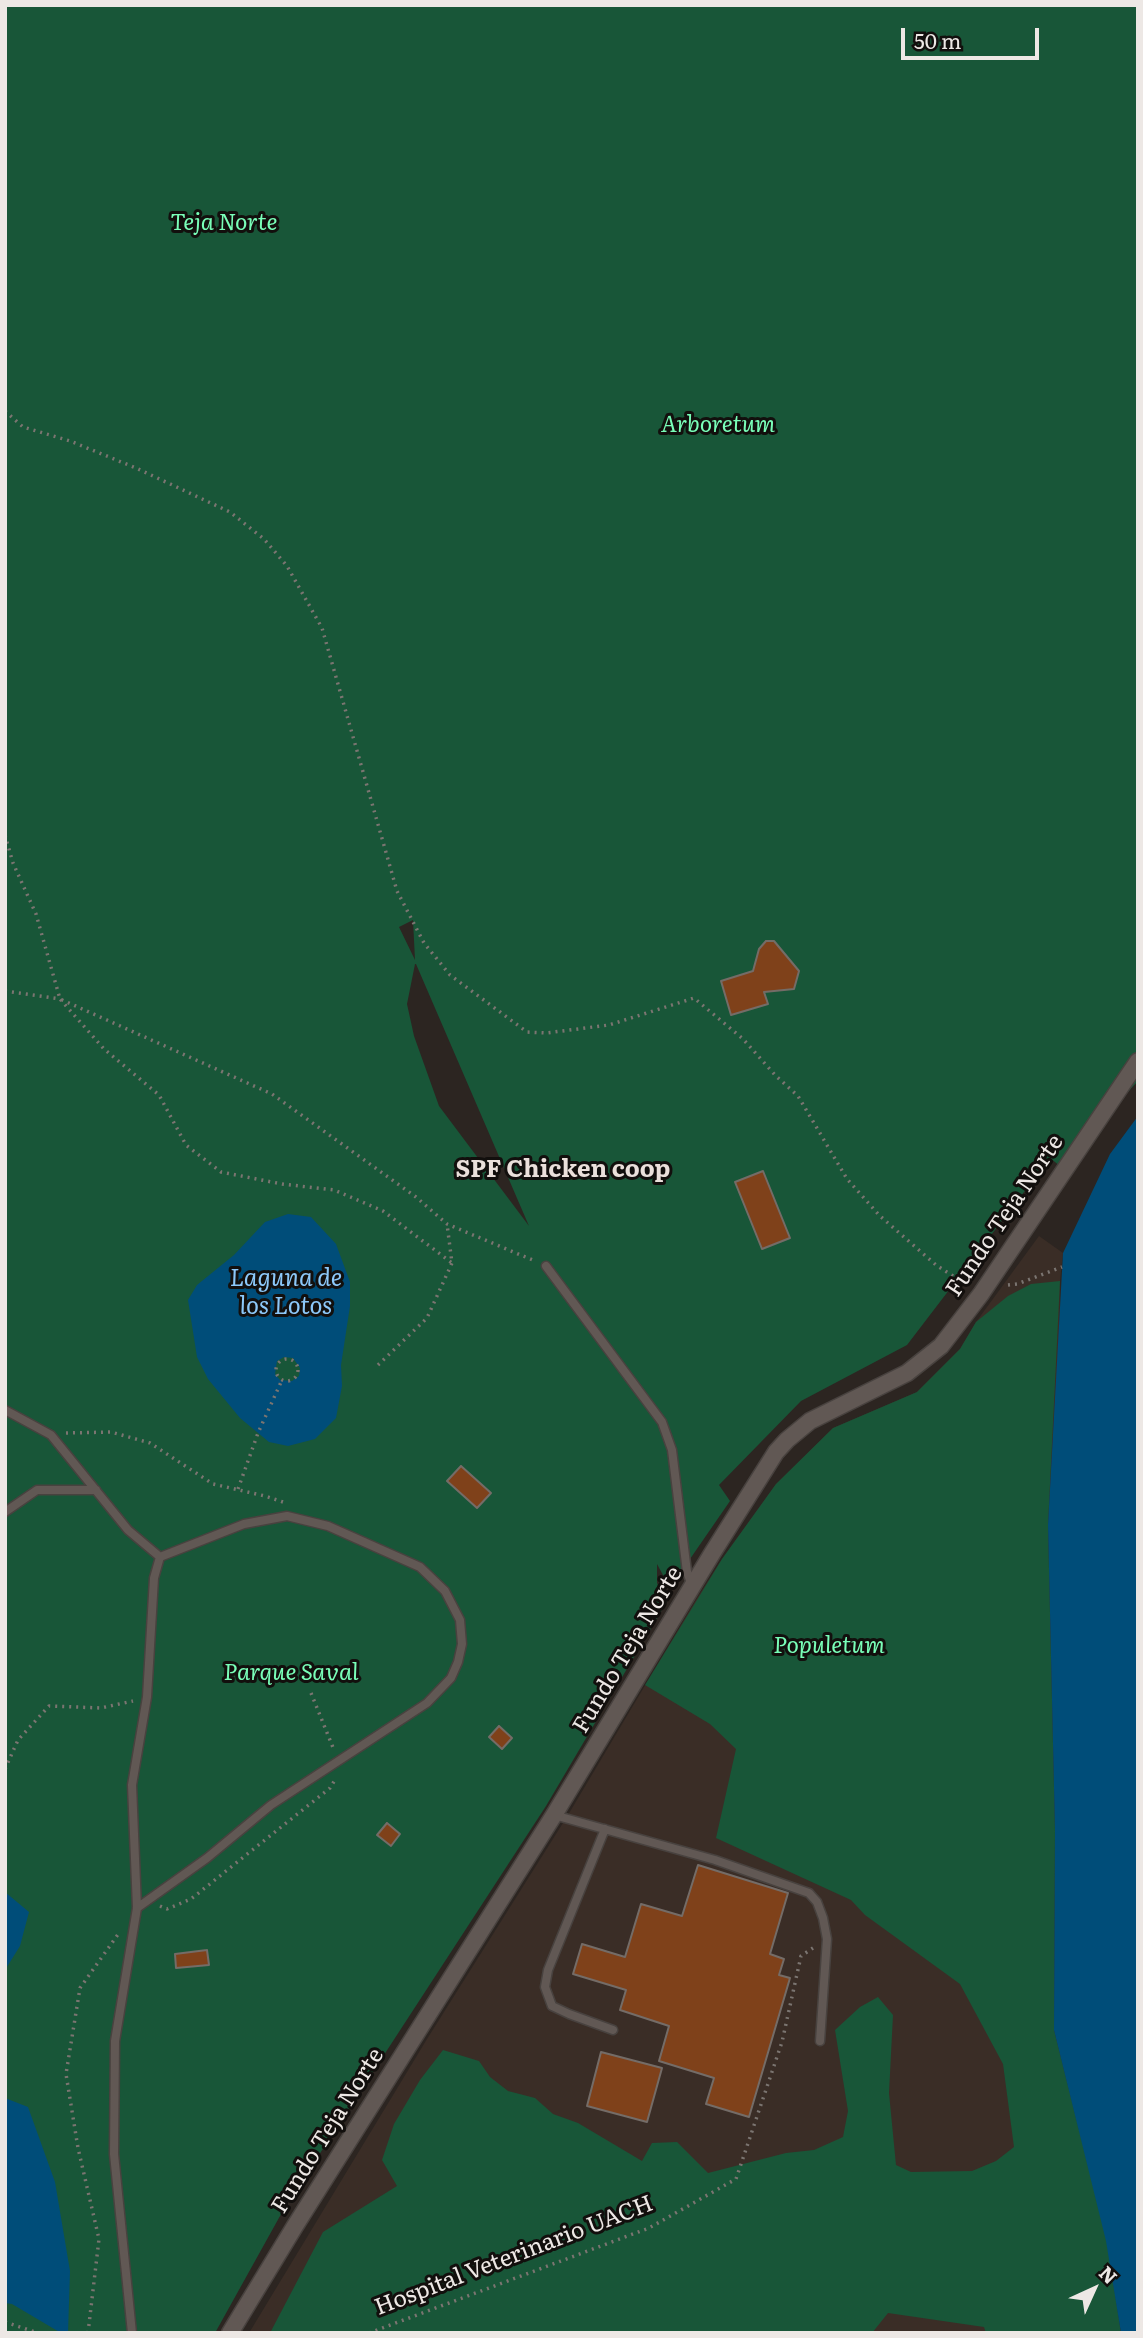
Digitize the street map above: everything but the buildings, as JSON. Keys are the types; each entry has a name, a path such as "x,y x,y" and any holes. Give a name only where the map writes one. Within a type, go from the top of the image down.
{"street":[{"name":"Fundo Teja Norte","path":"230,2333 554,1815 767,1466 787,1440 810,1421 864,1392 893,1381 925,1361 955,1330 1138,1061"}],"lane":[{"path":"546,1266 662,1422 672,1450 687,1572 693,1586"},
{"path":"5,1409 51,1435 128,1530 160,1557"},
{"path":"5,1512 37,1490 96,1490"},
{"path":"137,1908 207,1858 271,1805 427,1703 452,1678 462,1644 460,1620 445,1591 420,1567 328,1526 287,1516 244,1524 160,1557"},
{"path":"132,2333 114,2154 115,2041 137,1908 132,1785 147,1697 154,1578 160,1557"},
{"path":"554,1815 715,1860 809,1893 817,1902 827,1939 820,2041"},
{"path":"605,1829 548,1970 545,1987 552,2006 614,2031"}],"path":[{"path":"5,411 23,427 70,441 136,468 230,512 264,539 287,565 322,628 397,891 424,943 450,975 527,1032 546,1033 609,1025 694,999 743,1039 798,1096 846,1179 880,1216 936,1265 983,1290 1017,1284 1062,1267"},
{"path":"5,835 13,863 36,914 60,999 104,1049 159,1095 186,1145 221,1172 282,1184 334,1190 383,1211 452,1263"},
{"path":"5,991 60,999 272,1094 416,1197 447,1224 546,1266"},
{"path":"377,1365 426,1318 452,1263 447,1224"},
{"path":"292,1359 297,1364 298,1374 289,1381 282,1380 276,1370 278,1363 292,1359"},
{"path":"238,1489 258,1433 282,1380"},
{"path":"51,1435 78,1431 111,1432 150,1443 213,1484 293,1505"},
{"path":"5,1769 18,1740 49,1706 101,1708 147,1697"},
{"path":"88,2333 99,2239 78,2148 66,2074 80,1988 137,1908"},
{"name":"Hospital Veterinario UACH","path":"369,2333 649,2228 736,2179 782,2042 801,1955 827,1939"},
{"path":"5,2322 38,2333"}],"shaded area":[{"path":"1039,1236 1063,1253 1060,1281 1055,1831 1121,2333 249,2333 427,2039 568,1815 697,1598 776,1484 833,1428 917,1392 960,1349 976,1322"}],"green space":[{"path":"5,5 1138,5 1138,1081 1060,1166 1050,1158 907,1345 801,1401 719,1485 730,1501 670,1588 657,1564 657,1583 667,1601 546,1806 285,2207 215,2333 5,2333","holes":["413,920 415,960 399,927","416,964 529,1226 439,1106 414,1036 407,1004"]},
{"name":"Populetum","path":"1060,1281 1048,1525 1055,1831 1054,2030 1107,2241 1121,2333 986,2333 984,2327 888,2313 872,2333 270,2333 323,2232 397,2186 382,2160 394,2124 420,2080 443,2050 479,2061 490,2077 508,2091 535,2098 553,2114 578,2123 642,2161 652,2143 677,2142 708,2173 786,2153 814,2150 843,2137 848,2111 835,2030 860,2007 878,1997 893,2015 889,2093 896,2165 911,2172 972,2171 996,2161 1014,2147 1003,2064 960,1984 865,1915 851,1900 716,1838 736,1749 710,1724 645,1685 722,1559 776,1484 833,1428 917,1392 960,1349 976,1322 1008,1296 1031,1284"}],"water":[{"path":"1138,1116 1138,2333 1121,2333 1106,2241 1054,2030 1055,1831 1048,1525 1063,1253 1110,1154"},
{"name":"Laguna de los Lotos","path":"288,1214 311,1217 336,1244 350,1282 350,1306 341,1365 342,1386 336,1418 315,1439 288,1446 269,1442 240,1418 208,1379 197,1357 188,1300 197,1285 234,1255 265,1222","holes":["284,1357 293,1358 300,1368 299,1376 292,1381 280,1380 275,1374 277,1361"]},
{"path":"5,1892 29,1912 20,1946 5,1970"},
{"path":"5,2098 28,2107 55,2182 70,2271 68,2333 61,2333 12,2304 5,2303"}],"district":[{"name":"SPF Chicken coop","path":"563,1170"}],"park label":[{"name":"Teja Norte","path":"224,223"},
{"name":"Arboretum","path":"718,425"},
{"name":"Parque Saval","path":"291,1673"}]}
